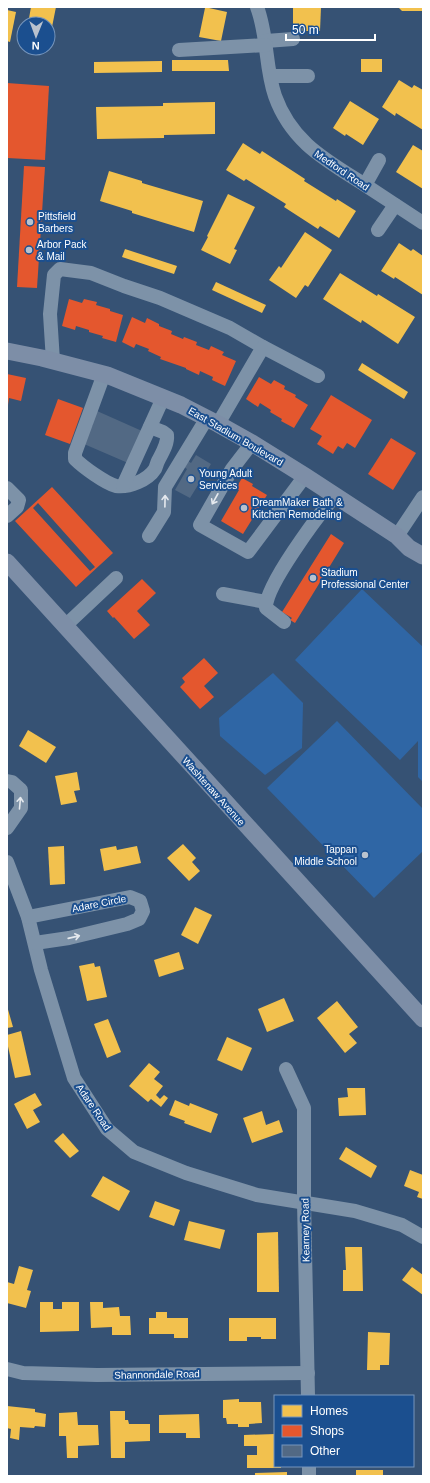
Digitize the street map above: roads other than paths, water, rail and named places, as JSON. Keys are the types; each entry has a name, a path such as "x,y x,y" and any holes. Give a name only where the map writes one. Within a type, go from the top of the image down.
{"main road":[{"name":"East Stadium Boulevard","path":"7,351 53,360 104,374 163,398 212,421 305,476 397,536 409,548 423,556"},
{"name":"Washtenaw Avenue","path":"7,562 423,1019"}],"street":[{"name":"Medford Road","path":"257,7 262,19 275,95 288,123 301,139 318,155 423,223"},
{"path":"179,50 266,43 293,39"},
{"path":"271,76 308,76"},
{"path":"365,185 379,160"},
{"path":"378,230 395,204"},
{"path":"53,360 50,314 54,275 60,269 91,273 160,298 230,328 318,376"},
{"path":"149,536 164,512 165,487 263,347"},
{"path":"104,374 75,453 75,460 109,483 123,486 137,482 154,470 168,441 167,435 150,426"},
{"path":"123,486 163,398"},
{"path":"252,444 232,470 200,525 248,552 305,476"},
{"path":"7,488 19,500 17,507 7,516"},
{"path":"284,622 266,608 266,602 271,588 314,521 336,496"},
{"path":"397,536 423,497"},
{"path":"65,626 116,578"},
{"path":"223,594 266,602"},
{"path":"7,781 12,782 21,790 21,808 7,828"},
{"name":"Adare Road","path":"7,862 28,917 41,970 74,1078 107,1129 134,1152 186,1174 257,1195 351,1210 402,1225 423,1237"},
{"name":"Adare Circle","path":"28,917 130,897 140,901 143,911 138,919 127,924 69,938 35,943"},
{"name":"Kearney Road","path":"286,1069 304,1108 304,1202 308,1395"},
{"name":"Shannondale Road","path":"7,1369 23,1373 97,1375 308,1373"}],"place":[{"name":"Pittsfield Barbers","path":"30,222"},
{"name":"Arbor Pack & Mail","path":"29,250"},
{"name":"Young Adult Services","path":"191,479"},
{"name":"DreamMaker Bath & Kitchen Remodeling","path":"244,508"},
{"name":"Stadium Professional Center","path":"313,578"},
{"name":"Tappan Middle School","path":"365,855"}]}
